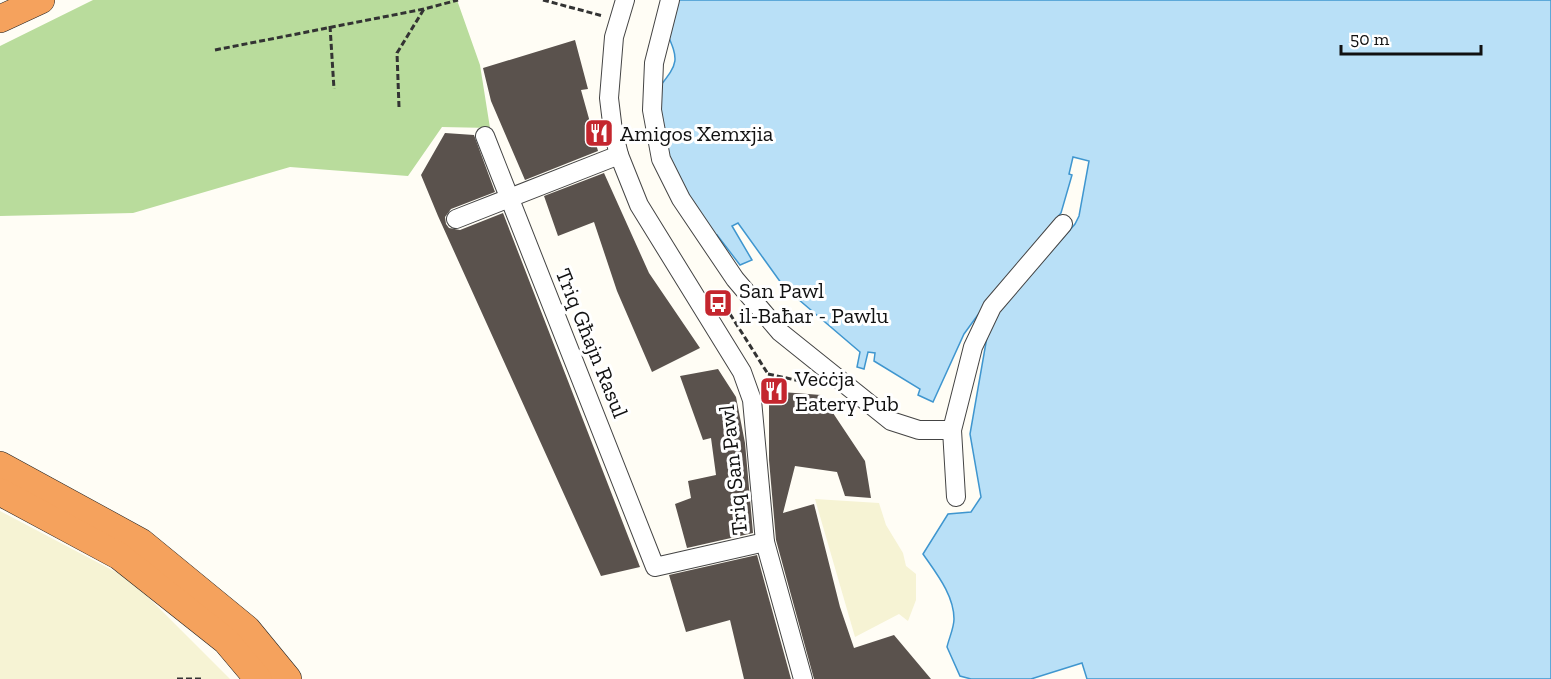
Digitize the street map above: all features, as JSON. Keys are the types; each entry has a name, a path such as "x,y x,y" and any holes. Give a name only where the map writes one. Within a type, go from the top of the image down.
{"highway":[{"path":"0,19 41,0"},
{"path":"0,465 141,542 247,629 288,679"},
{"path":"0,492 119,556 226,641 258,679"}],"street":[{"name":"Triq San Pawl","path":"625,0 614,37 609,98 619,154 639,205 742,372 752,400 765,542 803,679"},
{"path":"670,0 654,63 652,110 662,159 687,208 735,279 780,332 891,422 919,430 952,430"},
{"name":"Triq Għajn Rasul","path":"485,136 655,567 765,542"},
{"path":"456,219 619,154"},
{"path":"956,497 952,430 973,347 992,307 1063,224"}],"path":[{"path":"215,50 424,9 458,0"},
{"path":"543,0 619,20"},
{"path":"399,107 397,53 424,9"},
{"path":"330,26 334,89"},
{"path":"742,372 768,374 823,386"},
{"path":"177,679 202,679"}],"shaded area":[{"path":"815,499 879,503 886,525 903,553 906,566 916,574 916,600 908,621 899,614 855,637"},
{"path":"0,511 131,580 230,679 0,679"}],"green space":[{"path":"93,0 457,0 480,65 490,128 442,127 408,176 290,167 133,213 0,216 0,46"}],"water":[{"path":"676,0 1551,0 1551,679 1087,679 1082,663 1031,679 971,679 960,676 947,647 954,622 951,601 923,554 948,514 971,512 981,497 970,434 988,331 994,317 1075,224 1079,216 1089,161 1073,157 1069,174 1072,175 1061,213 988,301 964,334 933,402 918,395 920,389 874,361 875,353 868,352 864,369 857,367 860,352 784,287 738,223 732,226 752,260 740,265 717,235 712,237 676,174 666,146 661,122 658,89 675,62 666,31"}],"building":[{"path":"575,40 588,89 581,90 598,151 525,180 491,101 483,68"},
{"path":"445,133 474,135 495,192 451,209 445,217 446,224 449,228 460,230 503,213 640,567 601,576 438,216 421,175"},
{"path":"604,173 649,273 700,348 652,372 617,291 594,222 558,236 544,196"},
{"path":"718,369 736,397 745,443 753,533 687,548 675,504 691,498 688,481 716,475 711,438 703,440 680,376"},
{"path":"769,391 821,395 865,461 871,498 845,496 837,472 795,466 783,513 814,504 840,607 854,648 894,635 931,679 814,679 776,540 769,460"},
{"path":"757,555 791,679 744,679 730,620 686,632 669,575"}],"place":[{"name":"Amigos Xemxjia","path":"599,133"},
{"name":"San Pawl il-Baħar - Pawlu","path":"718,303"},
{"name":"Veċċja Eatery Pub","path":"774,391"}]}
